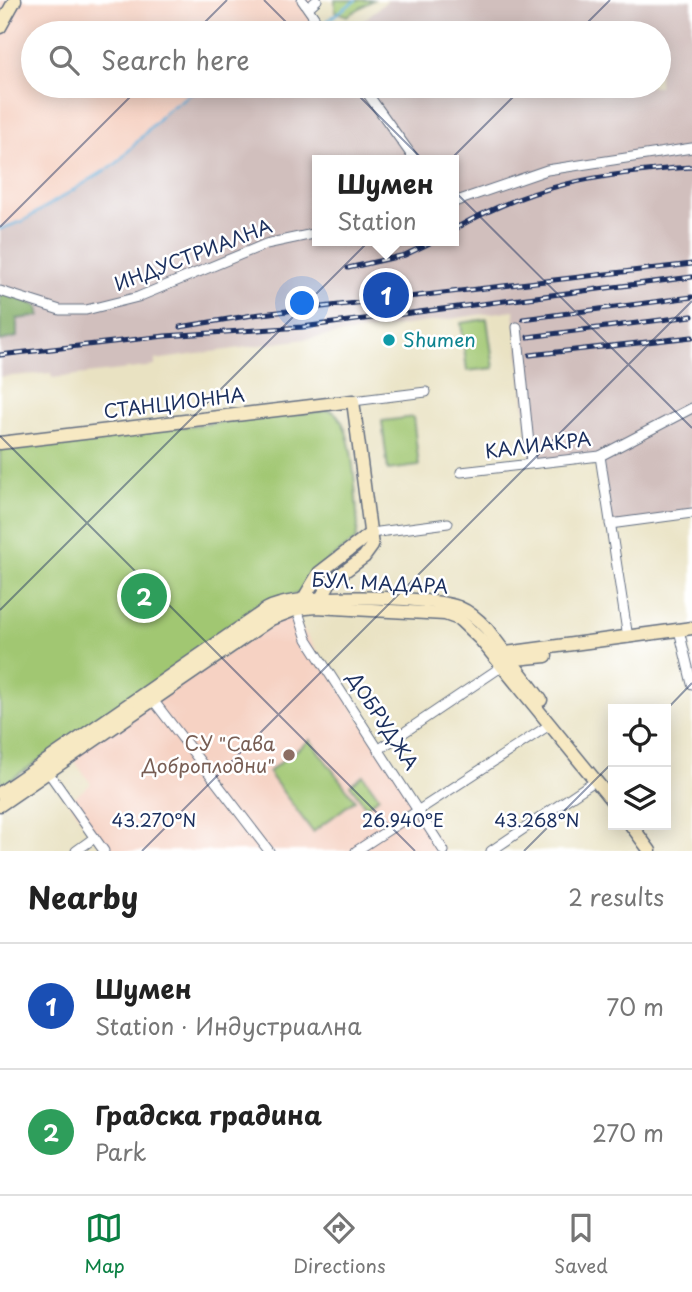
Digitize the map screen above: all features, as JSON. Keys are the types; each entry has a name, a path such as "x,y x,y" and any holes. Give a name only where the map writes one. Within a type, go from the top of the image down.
{"main road":[{"path":"0,27 15,0"},
{"path":"319,602 330,582 369,552 371,533 353,401"},
{"name":"СТАНЦИОННА","path":"0,443 353,401"},
{"path":"300,604 319,573 371,533"},
{"name":"БУЛ. МАДАРА","path":"0,805 45,768 267,610 319,602 430,602 457,607 478,619 504,659"},
{"name":"БУЛ. МАДАРА","path":"0,793 153,700 271,619 300,604"},
{"path":"504,659 686,629"},
{"path":"504,659 543,657 628,638"},
{"path":"539,698 531,675 533,668 543,657"},
{"path":"504,659 539,698 577,756"},
{"path":"504,659 608,796"},
{"path":"635,830 650,851"}],"street":[{"path":"317,0 305,4 317,21"},
{"path":"371,98 411,155"},
{"path":"459,200 547,170 692,148"},
{"name":"ИНДУСТРИАЛНА","path":"0,291 38,306 60,310 86,310 138,297 266,244 312,234"},
{"path":"517,327 531,463"},
{"name":"СТАНЦИОННА","path":"353,401 426,392"},
{"name":"КАЛИАКРА","path":"461,472 600,456 692,408"},
{"path":"600,456 628,638"},
{"path":"610,524 692,513"},
{"path":"371,533 448,523"},
{"name":"ДОБРУДЖА","path":"300,604 307,639 444,851"},
{"path":"686,629 692,684"},
{"path":"378,750 504,659"},
{"path":"153,700 269,851"},
{"path":"356,851 551,724"},
{"path":"45,768 104,851"},
{"path":"497,849 596,780"},
{"path":"76,851 94,838"}],"shaded area":[{"path":"0,0 317,0 308,8 317,21 21,21 21,98 184,98 166,111 117,163 23,221 0,229"},
{"path":"388,0 692,0 692,513 610,524 600,456 531,463 514,310 155,360 155,366 52,378 51,373 0,377 0,229 23,221 117,163 150,125 185,98 671,98 671,21 363,21"},
{"name":"СУ \"Сава Доброплодни\"","path":"297,609 300,625 445,851 104,851 69,801 91,784 71,756"}],"green space":[{"path":"335,0 373,0 347,16 335,11"},
{"path":"0,291 38,306 40,316 17,319 17,337 0,341"},
{"path":"487,319 494,368 467,371 461,323"},
{"path":"330,410 339,417 345,429 353,462 358,526 356,540 310,574 300,593 276,599 0,787 0,447"},
{"path":"413,417 419,466 388,470 382,421"},
{"path":"310,740 355,800 313,832 268,772"},
{"path":"363,775 379,797 366,807 350,785"}],"waterway":[{"path":"327,21 356,0"},
{"path":"0,229 23,221 117,163 166,111 184,98"}],"railway":[{"path":"459,226 512,201 569,183 628,173 692,167"},
{"path":"348,268 405,255 424,246"},
{"path":"180,327 253,315 692,264"},
{"path":"0,355 165,336 302,327 692,277"},
{"path":"523,319 692,297"},
{"path":"528,337 692,316"},
{"path":"530,355 692,337"}],"place":[{"name":"Шумен","path":"386,295"},
{"name":"Shumen","path":"389,340"},
{"name":"Градска градина","path":"144,596"},
{"name":"СУ \"Сава Доброплодни\"","path":"289,755"}]}
